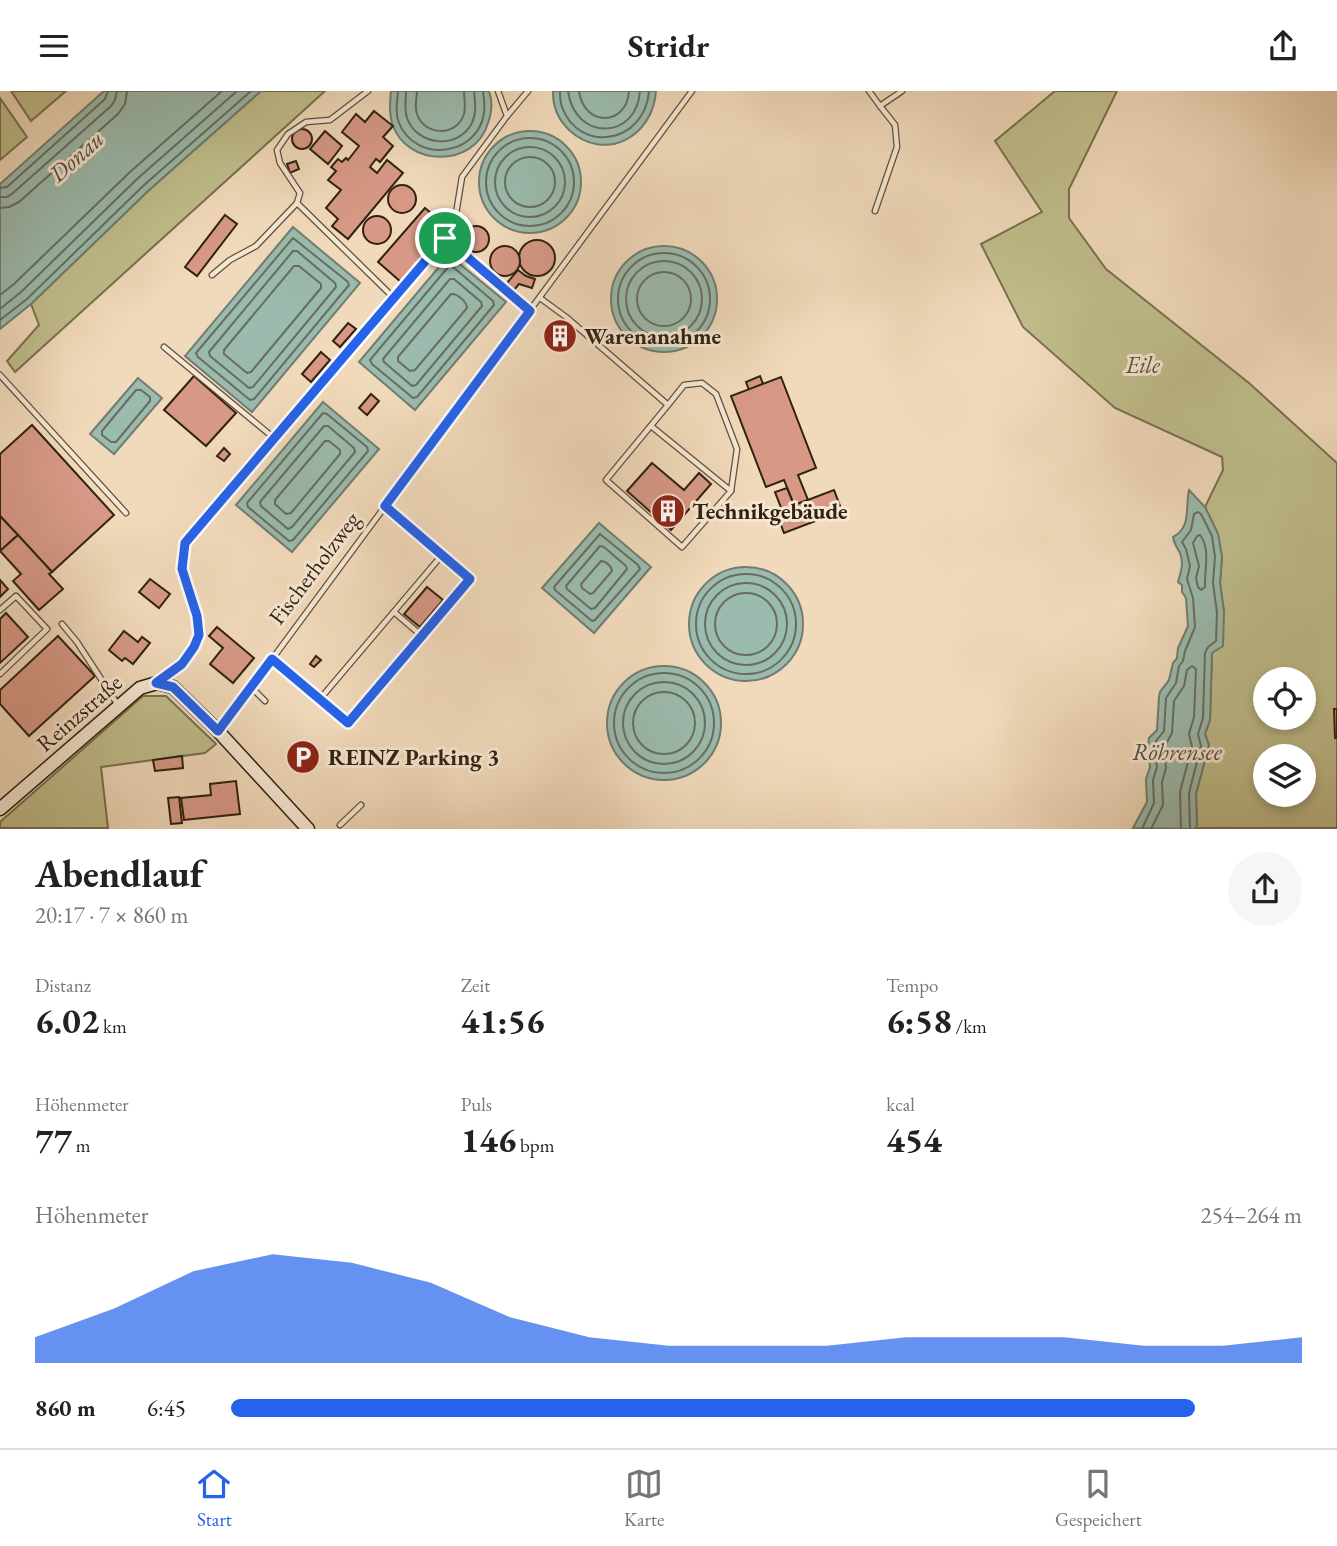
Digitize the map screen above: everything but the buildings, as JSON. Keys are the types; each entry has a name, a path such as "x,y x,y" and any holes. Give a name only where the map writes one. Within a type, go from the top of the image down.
{"street":[{"name":"Reinzstraße","path":"0,809 140,688 156,683"},
{"path":"156,683 173,687 308,828"}],"lane":[{"path":"212,275 230,260 256,246 297,203 300,193 279,163 277,150 288,134 306,122 330,120 368,91"},
{"path":"498,91 507,116"},
{"path":"156,683 182,664 199,635 197,616 182,569 185,543 445,238 454,226 462,177 528,91"},
{"name":"Fischerholzweg","path":"218,731 692,91"},
{"path":"869,91 895,125 897,147 876,211"},
{"path":"880,106 902,91"},
{"path":"297,203 394,298"},
{"path":"445,238 530,311"},
{"path":"540,298 668,405"},
{"path":"164,347 274,437"},
{"path":"0,375 126,513"},
{"path":"702,383 716,394 737,449 731,491 682,547 606,480 668,405 684,385 702,383"},
{"path":"651,426 731,491"},
{"path":"272,659 348,723 470,579 385,506"},
{"path":"320,699 442,555"},
{"path":"0,610 16,596 47,629 0,674"},
{"path":"394,612 422,635"},
{"path":"62,624 119,706"},
{"path":"251,687 265,701"},
{"path":"340,825 361,805"}],"green space":[{"path":"11,91 66,91 31,121"},
{"path":"261,91 325,91 15,372 7,361 39,325 31,304 148,191"},
{"name":"Eile","path":"1055,91 1117,91 1069,189 1069,218 1106,269 1249,383 1337,463 1337,828 1195,828 1196,794 1209,745 1205,734 1210,720 1212,653 1224,612 1220,583 1222,557 1218,534 1205,507 1223,470 1222,457 1115,408 1023,327 981,244 1042,212 995,141"},
{"path":"0,98 27,137 0,160"},
{"path":"143,696 166,696 216,744 205,753 101,767 108,828 0,828 0,822"}],"water":[{"name":"Donau","path":"104,91 261,91 148,191 31,304 0,329 0,184"},
{"path":"391,91 489,91 491,111 481,138 469,148 456,155 425,155 400,138 392,123"},
{"path":"553,91 656,91 653,107 637,132 612,144 597,144 583,140 569,130 556,110"},
{"path":"530,131 550,135 566,146 577,162 581,182 577,202 566,218 550,229 530,233 510,229 494,218 483,202 479,182 483,162 494,146 510,135"},
{"path":"293,227 360,283 252,412 185,356"},
{"path":"664,246 684,250 702,261 713,279 717,299 713,319 702,337 684,348 664,352 644,348 626,337 615,319 611,299 615,279 626,261 644,250"},
{"path":"449,255 506,302 415,410 359,362"},
{"path":"138,378 162,398 114,454 90,434"},
{"path":"323,402 379,449 292,552 236,505"},
{"name":"Röhrensee","path":"1189,490 1205,507 1218,534 1222,557 1220,583 1224,612 1223,646 1212,653 1210,720 1205,734 1209,745 1196,794 1197,825 1195,829 1133,828 1147,802 1149,738 1157,730 1160,692 1169,680 1178,648 1188,626 1186,598 1182,585 1178,582 1182,567 1181,557 1173,537 1183,528"},
{"path":"599,523 651,567 594,633 542,588"},
{"path":"746,567 768,571 778,576 794,592 799,602 803,624 799,646 794,656 778,672 768,677 746,681 724,677 714,672 698,656 693,646 689,624 693,602 698,592 714,576 724,571"},
{"path":"664,666 686,670 696,675 712,691 717,701 721,723 717,745 712,755 696,771 686,776 664,780 642,776 632,771 616,755 611,745 607,723 611,701 616,691 632,675 642,670"}],"place":[{"name":"Warenanahme","path":"560,336"},
{"name":"Technikgebäude","path":"668,511"},
{"name":"REINZ Parking 3","path":"303,757"}],"route":[{"path":"445,238 530,311 385,506 470,579 348,723 272,659 218,731 173,687 156,683 182,664 199,635 197,616 182,569 185,543 445,238"}]}
